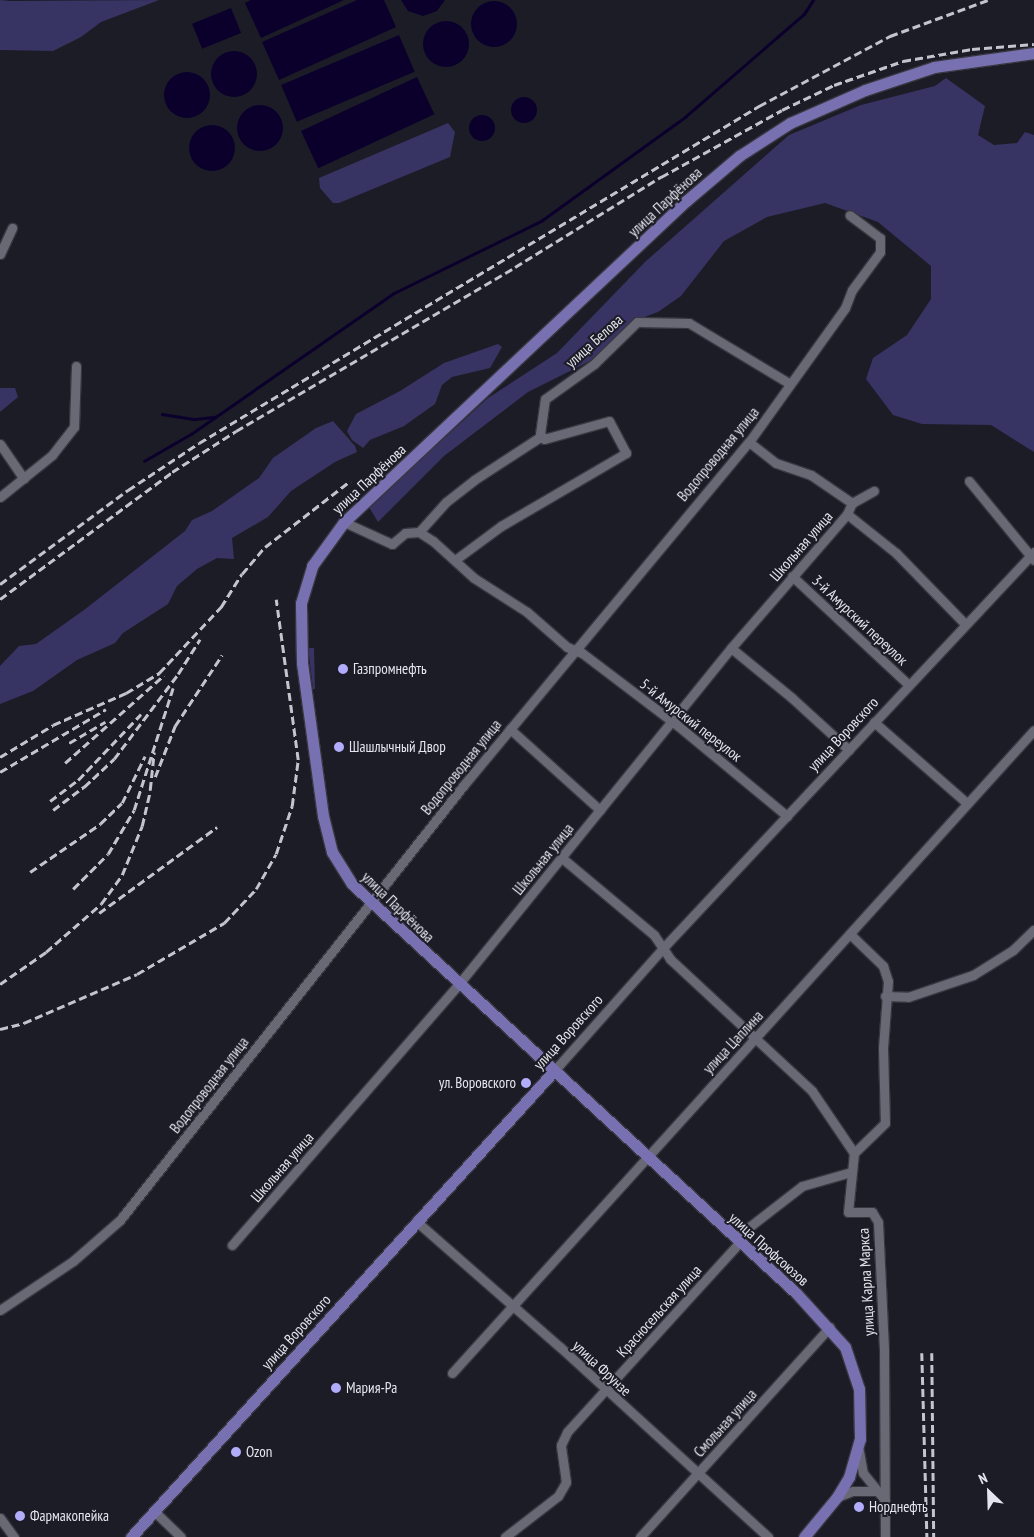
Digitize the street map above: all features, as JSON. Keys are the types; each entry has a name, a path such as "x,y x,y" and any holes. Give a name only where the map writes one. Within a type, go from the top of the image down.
{"main road":[{"name":"улица Парфёнова","path":"553,1072 369,903 340,869 327,836 300,636 301,603 308,575 321,551 344,522 686,201 739,156 790,123 839,99 934,67 989,57 1034,53"},
{"name":"улица Профсоюзов","path":"553,1072 830,1327 845,1346 855,1369 859,1389 860,1439 849,1476 837,1497 804,1537"},
{"name":"улица Воровского","path":"131,1537 553,1072"}],"street":[{"name":"Водопроводная улица","path":"0,1310 73,1261 120,1220 369,903 575,649 749,442 846,308 852,290 880,252 880,238 850,215"},
{"path":"0,254 12,228"},
{"name":"улица Белова","path":"540,437 544,399 594,364 632,325 642,321 689,323 790,384"},
{"path":"0,497 52,455 74,427 76,366"},
{"path":"344,522 392,544 405,533 418,532 446,502 474,480 540,437 544,439 609,421 626,453 501,526 455,560"},
{"path":"749,442 776,463 811,475 852,503 874,491"},
{"path":"0,444 24,479"},
{"path":"969,482 1033,556"},
{"name":"Школьная улица","path":"232,1245 458,985 731,648 847,514 852,503"},
{"path":"847,514 896,554 965,624"},
{"name":"5-й Амурский переулок","path":"418,532 672,722 787,816"},
{"name":"улица Воровского","path":"553,1072 663,948 849,750 908,684 1033,556"},
{"name":"3-й Амурский переулок","path":"792,576 908,684"},
{"path":"731,648 792,698 849,750"},
{"path":"874,722 967,803"},
{"path":"510,729 600,810"},
{"name":"улица Цаплина","path":"452,1373 851,935 1034,730"},
{"path":"562,858 654,935 663,948 812,1091 854,1153 885,1123 885,996 888,980 883,966 851,935"},
{"path":"885,996 908,997 973,975 1013,950 1034,930"},
{"name":"улица Карла Маркса","path":"854,1153 848,1212 872,1212 878,1222 884,1350 885,1537"},
{"name":"Красносельская улица","path":"505,1537 558,1496 566,1482 563,1440 737,1240 802,1186 851,1172"},
{"name":"улица Фрунзе","path":"416,1221 513,1305 768,1537"},
{"name":"Смольная улица","path":"640,1537 830,1327"},
{"path":"860,1439 861,1468 876,1491 885,1500"},
{"path":"837,1497 853,1491 876,1491"},
{"path":"154,1511 181,1537"},
{"path":"0,1518 14,1537"}],"shaded area":[{"path":"0,0 159,0 101,22 81,37 53,51 0,50"},
{"path":"251,0 344,0 261,38 245,3"},
{"path":"357,0 384,0 396,27 279,80 262,42"},
{"path":"401,0 445,0 437,11 423,16 408,11"},
{"path":"499,1 503,2 513,11 516,15 516,33 507,43 499,47 489,47 481,43 472,33 471,19 475,11 485,2"},
{"path":"231,8 241,33 202,49 192,24"},
{"path":"451,21 455,22 465,31 468,35 468,53 459,63 451,67 441,67 433,63 424,53 423,39 427,31 437,22"},
{"path":"399,35 415,72 297,122 281,85"},
{"path":"239,51 243,52 253,61 256,65 256,83 247,93 239,97 229,97 221,93 212,83 211,69 215,61 225,52"},
{"path":"192,72 196,73 206,82 209,86 209,104 200,114 192,118 182,118 174,114 165,104 164,90 168,82 178,73"},
{"path":"417,77 434,114 318,168 301,131"},
{"path":"946,78 985,106 978,135 994,145 1017,143 1025,132 1034,135 1034,452 991,425 922,424 893,415 866,379 873,358 907,335 931,299 931,266 878,222 825,203 767,217 724,241 681,296 658,312 634,321 596,358 528,392 444,456 378,522 369,507 488,398 557,353 645,262 789,135 861,105 935,86"},
{"path":"524,97 533,101 537,110 533,119 524,123 515,119 511,110 515,101"},
{"path":"265,105 269,106 279,115 282,119 282,137 273,147 265,151 255,151 247,147 238,137 237,123 241,115 251,106"},
{"path":"482,115 491,119 495,128 491,137 482,141 473,137 469,128 473,119"},
{"path":"448,123 455,132 450,157 339,203 333,203 320,188 319,178"},
{"path":"217,125 221,126 231,135 234,139 234,157 225,167 217,171 207,171 199,167 190,157 189,143 193,135 203,126"},
{"path":"498,344 502,347 490,368 452,377 442,385 435,404 404,426 370,440 363,448 352,440 347,431 356,414 400,391 444,363"},
{"path":"0,388 15,388 18,397 0,412"},
{"path":"333,421 355,446 357,452 335,462 291,491 268,517 232,538 234,559 217,558 197,569 177,586 168,604 123,633 115,643 77,660 33,691 0,704 0,666 19,646 36,644 84,610 185,531 192,520 212,511 259,478 273,458 316,428"},
{"path":"308,648 314,648 315,689 313,689"}],"waterway":[{"path":"144,461 191,434 394,293 541,221 685,117 804,14 813,0"},
{"path":"162,414 195,419 215,417"}],"railway":[{"path":"0,584 128,490 199,443 759,106 890,36 988,0"},
{"path":"0,599 172,472 236,431 515,267 661,177 782,110 834,85 903,61 972,49 1034,44"},
{"path":"0,757 53,725 126,693 159,673 221,607 242,574 265,547 350,481"},
{"path":"0,1029 24,1023 137,974 224,923 256,889 276,854 292,806 298,760 276,600"},
{"path":"53,810 84,787 114,759 178,674 200,639"},
{"path":"155,777 175,726 222,655"},
{"path":"65,763 164,675"},
{"path":"73,889 108,854 134,810 173,688"},
{"path":"0,772 106,709"},
{"path":"50,801 78,780 141,714"},
{"path":"69,743 105,722"},
{"path":"0,984 46,952 101,904 122,875 142,826 150,790 154,752"},
{"path":"30,872 100,824 122,803 145,756"},
{"path":"99,913 217,827"},
{"path":"922,1353 927,1537"},
{"path":"932,1353 934,1537"}],"place":[{"name":"Газпромнефть","path":"343,669"},
{"name":"Шашлычный Двор","path":"339,747"},
{"name":"ул. Воровского","path":"526,1083"},
{"name":"Мария-Ра","path":"336,1388"},
{"name":"Ozon","path":"236,1452"},
{"name":"Норднефть","path":"859,1507"},
{"name":"Фармакопейка","path":"20,1516"}]}
